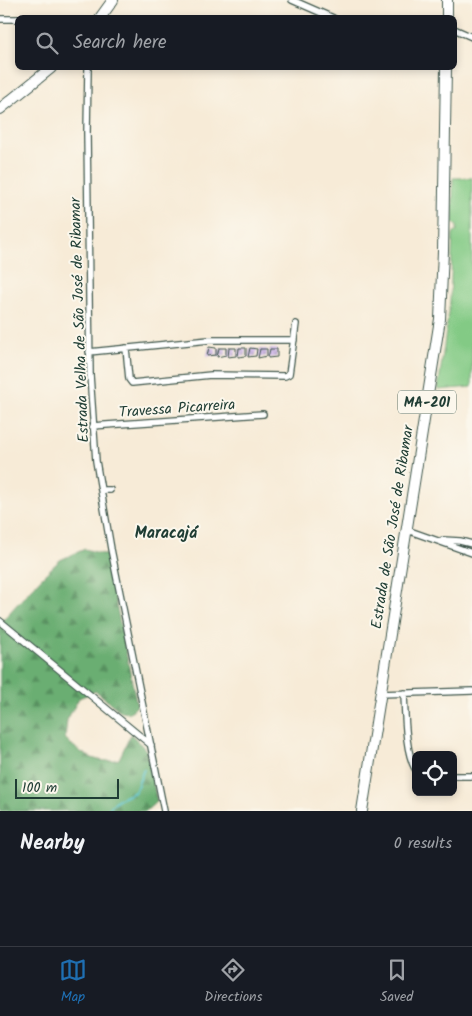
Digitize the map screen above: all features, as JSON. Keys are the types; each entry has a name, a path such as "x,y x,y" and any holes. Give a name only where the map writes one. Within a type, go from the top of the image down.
{"main road":[{"path":"102,15 113,0"},
{"path":"447,0 447,15"},
{"path":"0,109 49,70"},
{"name":"Estrada de São José de Ribamar","path":"362,811 440,319 446,70"}],"street":[{"path":"292,0 326,15"},
{"path":"0,19 15,19"},
{"path":"457,30 472,38"},
{"name":"Estrada Velha de São José de Ribamar","path":"88,70 89,352 92,426 101,490 124,616 152,745 164,811"},
{"path":"126,348 129,379 132,383 211,375 285,376 289,374 296,324"},
{"path":"89,352 209,340 294,340"},
{"name":"Travessa Picarreira","path":"92,426 263,414"},
{"path":"101,490 110,490"},
{"path":"407,530 472,553"},
{"path":"438,540 460,541 472,544"},
{"path":"124,616 132,616"},
{"path":"0,621 152,745"},
{"path":"380,694 472,691"},
{"path":"404,693 407,740 412,761"},
{"path":"457,776 472,776"}],"green space":[{"path":"453,178 472,178 472,387 438,390 450,301 453,234 457,231 457,225 453,223"},
{"path":"85,549 106,555 137,706 129,713 121,712 96,691 79,698 67,720 65,738 76,749 89,757 111,761 119,759 131,734 146,750 157,801 146,811 0,811 0,623 60,560"}],"building":[{"path":"209,347 216,348 216,355 207,356"},
{"path":"219,348 226,348 226,355 217,357"},
{"path":"229,348 236,348 236,356 228,357"},
{"path":"239,348 246,348 246,356 238,357"},
{"path":"250,348 257,349 256,356 248,357"},
{"path":"260,349 267,349 267,356 258,358"},
{"path":"270,349 277,349 277,357 268,358"}],"waterway":[{"path":"107,811 117,800 135,792 144,769"}],"district":[{"name":"Maracajá","path":"166,532"}]}
